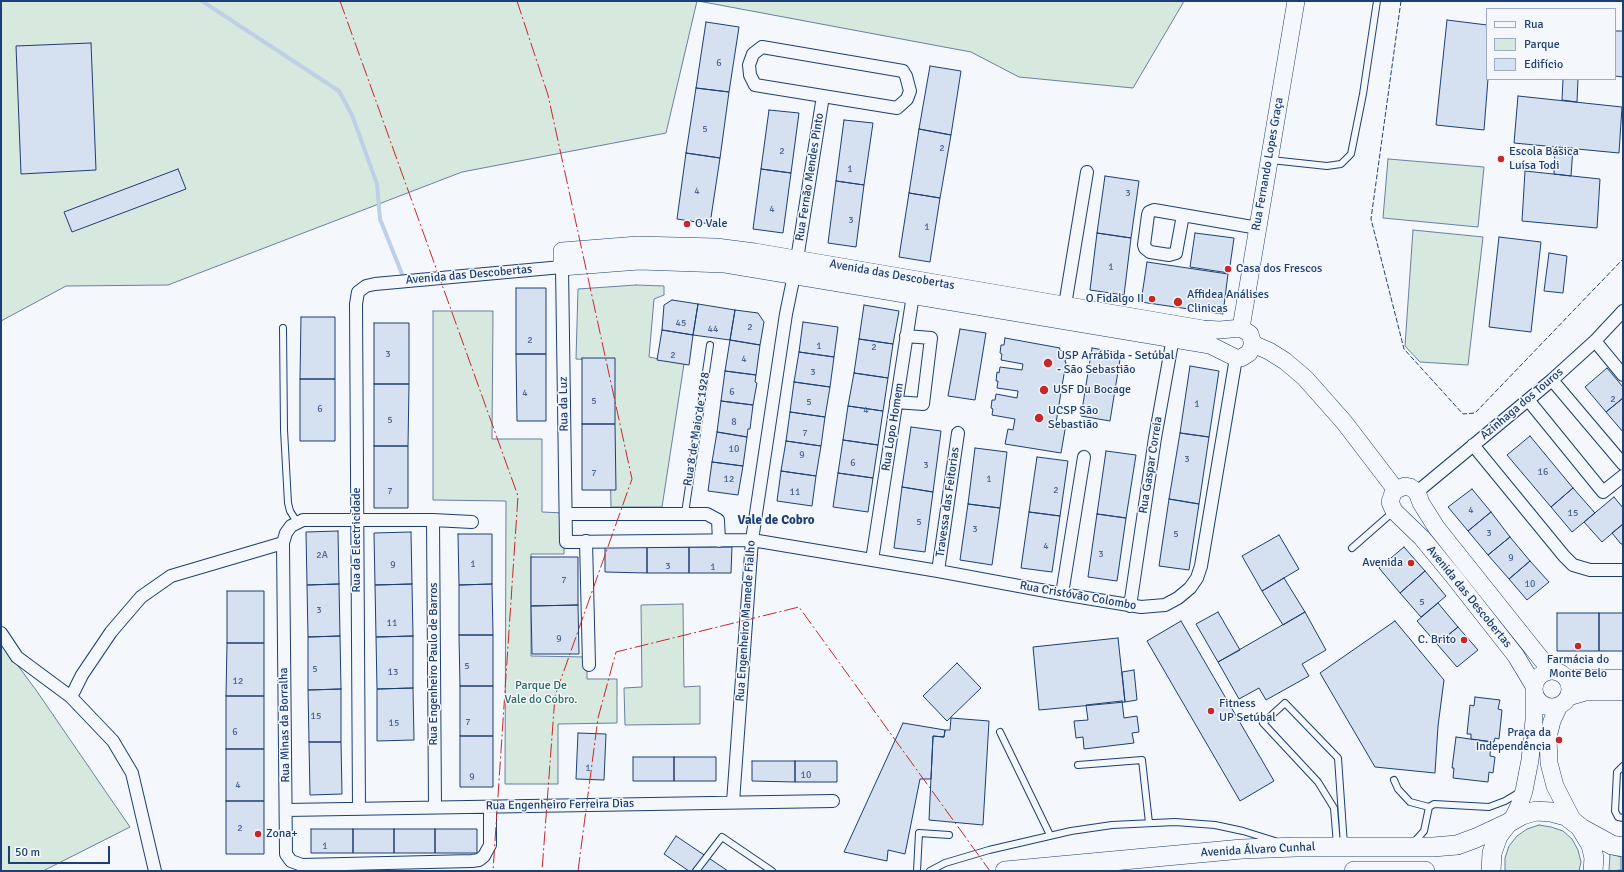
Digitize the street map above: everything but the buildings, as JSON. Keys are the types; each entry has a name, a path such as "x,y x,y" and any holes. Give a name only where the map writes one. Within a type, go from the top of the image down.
{"main road":[{"name":"Avenida Álvaro Cunhal","path":"1005,871 1144,858 1296,847 1409,847 1457,845 1476,838 1522,815 1536,811 1551,812 1566,816 1576,824"},
{"path":"1491,871 1492,853 1498,836 1510,822"},
{"path":"1576,824 1612,845 1623,847"},
{"path":"1576,824 1591,845 1594,858 1593,871"},
{"path":"1355,871 1425,871"}],"street":[{"name":"Rua Fernando Lopes Graça","path":"1238,328 1258,228 1296,1"},
{"path":"762,47 903,71 910,91 907,99 897,108 823,96 755,85 749,70 749,65 753,54 762,47"},
{"name":"Rua Fernão Mendes Pinto","path":"796,267 823,96"},
{"path":"1065,305 1087,172"},
{"path":"1183,215 1258,228"},
{"name":"Avenida das Descobertas","path":"375,284 562,267 562,251 638,244 674,244 755,252 796,267 913,295 1174,332 1238,328"},
{"name":"Rua da Luz","path":"562,267 566,542 586,541"},
{"name":"Avenida das Descobertas","path":"796,267 1065,305 1174,332 1210,345 1232,356"},
{"name":"Rua Engenheiro Mamede Fialho","path":"733,802 752,540 786,314 796,267"},
{"name":"Rua da Electricidade","path":"359,808 356,297 362,288 375,284"},
{"name":"Rua Lopo Homem","path":"872,560 913,295"},
{"name":"Azinhaga dos Touros","path":"1419,497 1473,444 1528,401 1595,341 1623,311"},
{"path":"1238,328 1250,334 1253,344 1249,353 1241,358 1232,356 1225,351 1223,342 1227,333 1238,328"},
{"name":"Rua Gaspar Correia","path":"1130,606 1155,438 1174,332"},
{"path":"896,402 923,404 932,338 906,336"},
{"path":"1595,341 1623,375"},
{"path":"1253,344 1285,360 1306,378 1344,422 1396,490"},
{"name":"Rua Cristóvão Colombo","path":"752,540 938,571 1130,606 1153,607 1165,605 1178,598 1190,588 1197,578 1201,566 1232,356"},
{"path":"1552,380 1623,464"},
{"path":"1528,401 1603,492 1623,476"},
{"name":"Travessa das Feitorias","path":"938,571 958,433"},
{"path":"1473,444 1564,556 1573,565 1590,570 1623,570"},
{"path":"1062,594 1084,457"},
{"path":"1405,486 1410,487 1419,497 1420,508 1412,515 1407,517 1396,513 1390,502 1393,493 1405,486"},
{"name":"Avenida das Descobertas","path":"1419,497 1436,527 1542,660 1560,675"},
{"name":"Avenida das Descobertas","path":"1396,513 1422,538 1507,644 1516,656 1534,688"},
{"path":"566,514 707,514 718,520 719,541"},
{"path":"297,522 303,520 433,520 472,522"},
{"name":"Rua Engenheiro Paulo de Barros","path":"433,520 435,808"},
{"name":"Rua Minas da Borralha","path":"297,522 291,526 286,533 283,543 286,854 292,861 302,865 479,860 484,856 490,845 490,807"},
{"path":"589,665 586,541 752,540"},
{"path":"71,697 82,675 111,632 141,597 171,576 283,543"},
{"path":"1,633 17,657 71,697 113,741 132,773 155,871"},
{"path":"1510,822 1519,806 1524,791 1530,760 1534,720 1534,688 1536,681 1544,673 1623,678"},
{"path":"1560,675 1569,685 1563,701 1552,721 1548,737 1549,763 1555,786 1576,824"},
{"path":"1534,688 1535,695 1542,704 1553,707 1585,692 1623,692"},
{"name":"Rua Engenheiro Ferreira Dias","path":"286,810 833,801"}],"lane":[{"path":"1269,160 1327,166 1341,164 1351,154 1363,94 1377,1"},
{"path":"283,328 284,430 288,503 290,511 297,522"},
{"name":"Rua 8 de Maio de 1928","path":"685,514 710,345"},
{"path":"1352,548 1396,513"},
{"path":"1286,703 1338,758 1341,847 1334,808 1318,782 1264,723 1286,703"},
{"path":"1000,732 1050,836"},
{"path":"1078,765 1142,760 1149,823"},
{"path":"1623,766 1617,772 1615,810 1618,817 1623,818"},
{"path":"1394,780 1398,790 1410,802 1430,807 1434,804 1489,806 1505,801 1524,791"},
{"path":"1409,847 1424,831 1430,807"},
{"path":"930,871 945,863 989,850 1071,831 1112,825 1175,822 1215,825 1243,831 1296,847"},
{"path":"917,871 919,833 949,835"},
{"path":"696,871 722,837 772,871"}],"green space":[{"path":"1,1 697,1 666,133 462,172 168,285 66,286 1,321"},
{"path":"698,1 1183,1 1183,3 1133,88 1019,77 971,52"},
{"path":"1388,159 1484,167 1478,227 1383,218"},
{"path":"1413,230 1483,237 1468,365 1420,362 1405,346"},
{"path":"636,285 664,286 664,295 654,299 649,357 684,364 662,507 611,507 608,361 576,359 578,289"},
{"name":"Parque De Vale do Cobro.","path":"433,311 493,311 492,439 542,439 542,512 564,513 564,554 531,554 531,656 587,657 587,679 617,679 617,723 558,724 558,784 505,784 506,501 433,500"},
{"path":"683,604 684,687 700,686 700,724 625,725 624,688 642,687 641,605"},
{"path":"1,643 36,690 130,827 43,871 1,871"},
{"path":"1539,825 1563,831 1572,839 1578,850 1581,862 1579,871 1505,871 1505,858 1509,846 1517,836 1527,829"},
{"path":"1610,854 1621,857 1621,870 1609,871"}],"waterway":[{"path":"202,1 339,91 352,115 377,184 380,219 402,274"}],"fence":[{"path":"1401,1 1371,219 1404,349 1463,414 1475,413 1623,259"}],"power":[{"path":"340,1 518,496 493,871"},
{"path":"517,1 548,95 632,479 555,696 542,871"},
{"path":"578,871 598,718 616,652 799,607 990,871"}],"place":[{"name":"Escola Básica Luísa Todi","path":"1501,159"},
{"name":"O Vale","path":"687,224"},
{"name":"Casa dos Frescos","path":"1228,269"},
{"name":"O Fidalgo II","path":"1152,299"},
{"name":"Affidea Análises Clinicas","path":"1178,302"},
{"name":"USP Arrábida - Setúbal - São Sebastião","path":"1048,363"},
{"name":"USF Du Bocage","path":"1044,390"},
{"name":"UCSP São Sebastião","path":"1039,418"},
{"name":"Avenida","path":"1411,563"},
{"name":"C. Brito","path":"1464,640"},
{"name":"Farmácia do Monte Belo","path":"1578,646"},
{"name":"Fitness UP Setúbal","path":"1211,711"},
{"name":"Praça da Independência","path":"1559,740"},
{"name":"Zona+","path":"258,834"}],"district":[{"name":"Vale de Cobro","path":"776,521"}]}
